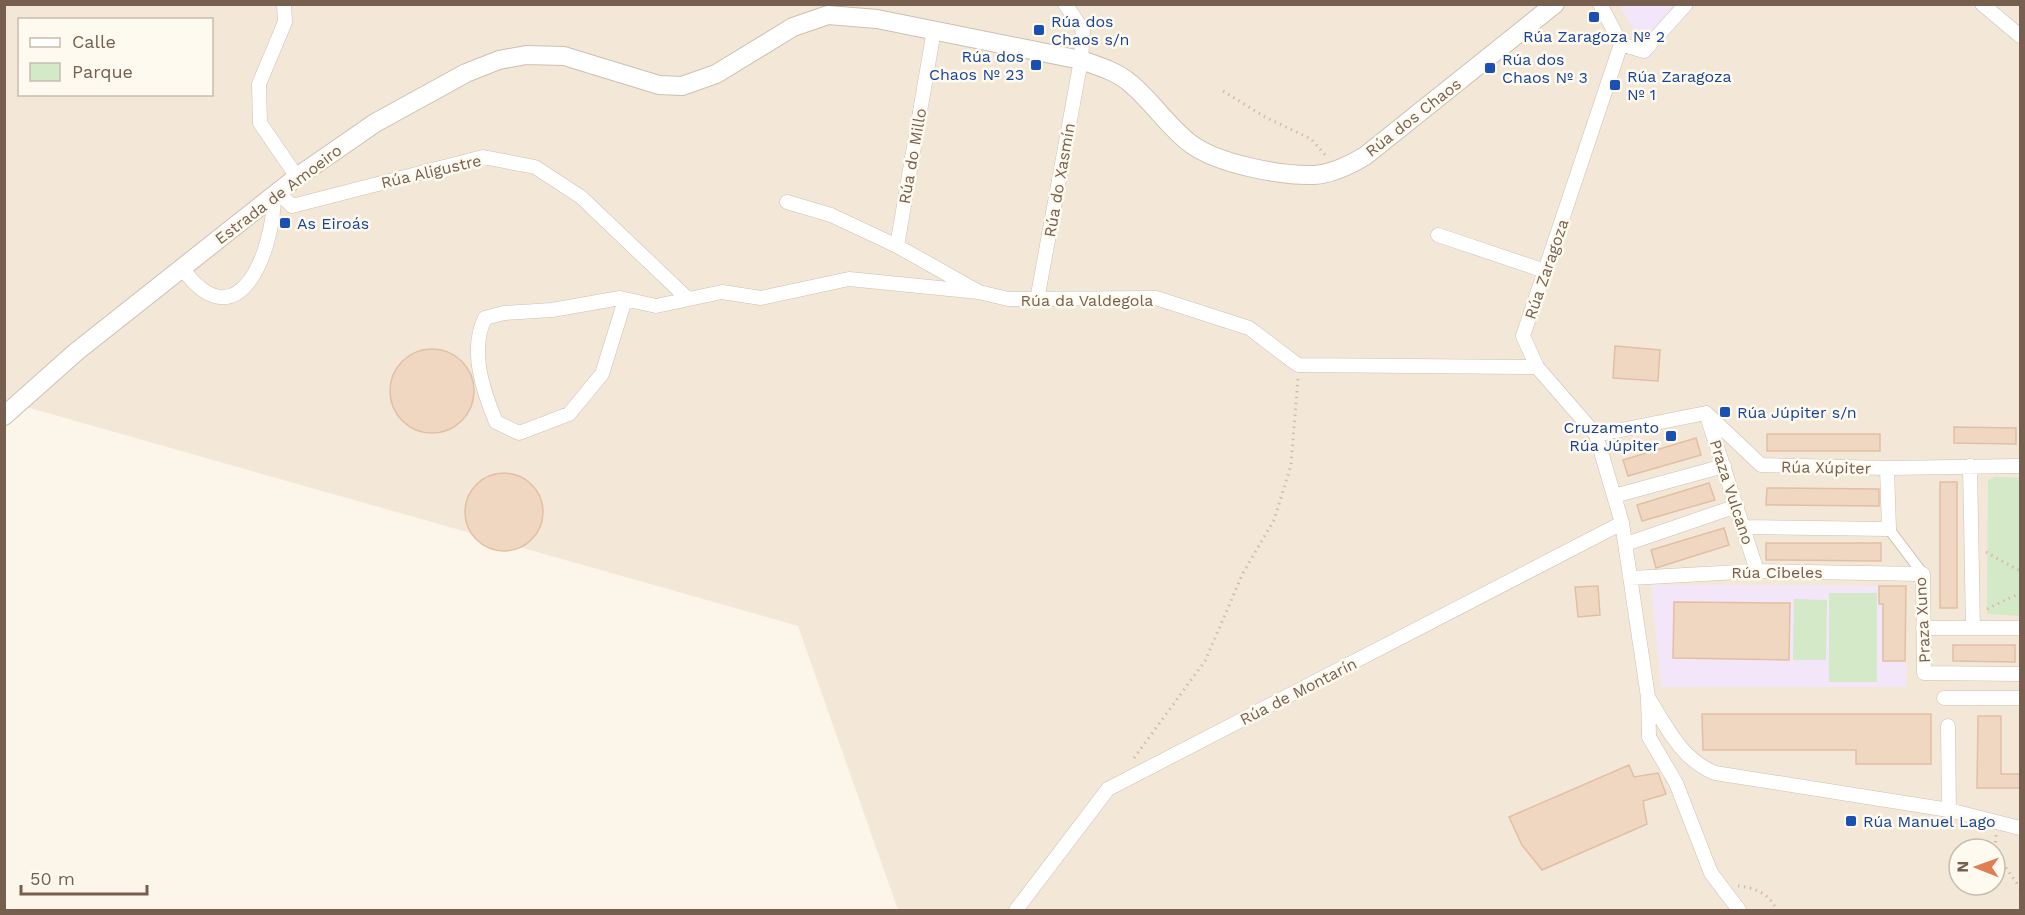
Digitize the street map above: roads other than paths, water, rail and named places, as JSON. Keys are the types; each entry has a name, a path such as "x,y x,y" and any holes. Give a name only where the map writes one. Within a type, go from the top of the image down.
{"street":[{"path":"284,4 285,22 259,84 260,123 297,177"},
{"name":"Rúa do Xasmín","path":"1037,300 1081,60 1083,30 1065,4"},
{"name":"Rúa dos Chaos","path":"591,62 659,85 682,86 716,74 793,27 828,15 877,19 1081,60 1109,70 1130,83 1169,125 1192,145 1212,156 1293,174 1316,175 1338,169 1365,156 1555,4"},
{"path":"1600,4 1621,44 1644,51 1686,4"},
{"path":"1982,4 2020,36"},
{"name":"Rúa do Millo","path":"897,246 934,30"},
{"name":"Rúa Zaragoza","path":"1621,44 1523,336 1537,367 1596,435 1626,544 1648,697 1649,737 1676,783 1711,873 1739,910"},
{"name":"Estrada de Amoeiro","path":"4,416 76,352 297,177 375,123 466,72 499,60 526,55 564,56 591,62"},
{"name":"Rúa Aligustre","path":"276,194 292,206 483,157 535,167 581,197 687,298"},
{"path":"182,268 195,286 206,294 229,295 242,290 252,280 266,249 274,221 276,194"},
{"name":"Rúa da Valdegola","path":"787,202 831,215 897,246 979,292 1008,299 1037,300 1156,298 1249,328 1298,365 1537,367"},
{"path":"1438,235 1545,271"},
{"path":"625,300 602,374 569,414 519,433 496,422 483,390 478,334 485,318 504,313 625,300 656,306 722,291 761,298 849,279 979,292"},
{"path":"1596,435 1706,413"},
{"name":"Praza Vulcano","path":"1706,413 1757,571"},
{"name":"Rúa Xúpiter","path":"1706,413 1761,465 1887,468 2020,466"},
{"path":"1614,496 1724,466"},
{"path":"1970,466 1973,622"},
{"path":"1744,527 1889,528 1887,468"},
{"path":"1626,544 1737,506"},
{"name":"Rúa de Montarín","path":"1016,910 1108,789 1622,523"},
{"name":"Praza Xuno","path":"1889,528 1923,574 1924,673 2020,674"},
{"name":"Rúa Cibeles","path":"1631,578 1757,571 1923,574"},
{"path":"1923,628 1973,622 2020,628"},
{"path":"1648,697 1679,748 1691,760 1715,773 1949,810 2020,828"},
{"path":"1944,698 2020,698"},
{"path":"1948,726 1949,810"}],"place":[{"name":"Rúa Zaragoza Nº 2","path":"1594,17"},
{"name":"Rúa dos Chaos s/n","path":"1039,30"},
{"name":"Rúa dos Chaos Nº 23","path":"1036,65"},
{"name":"Rúa dos Chaos Nº 3","path":"1490,68"},
{"name":"Rúa Zaragoza Nº 1","path":"1615,85"},
{"name":"As Eiroás","path":"285,223"},
{"name":"Rúa Júpiter s/n","path":"1725,412"},
{"name":"Cruzamento Rúa Júpiter","path":"1671,436"},
{"name":"Rúa Manuel Lago","path":"1851,821"}]}
